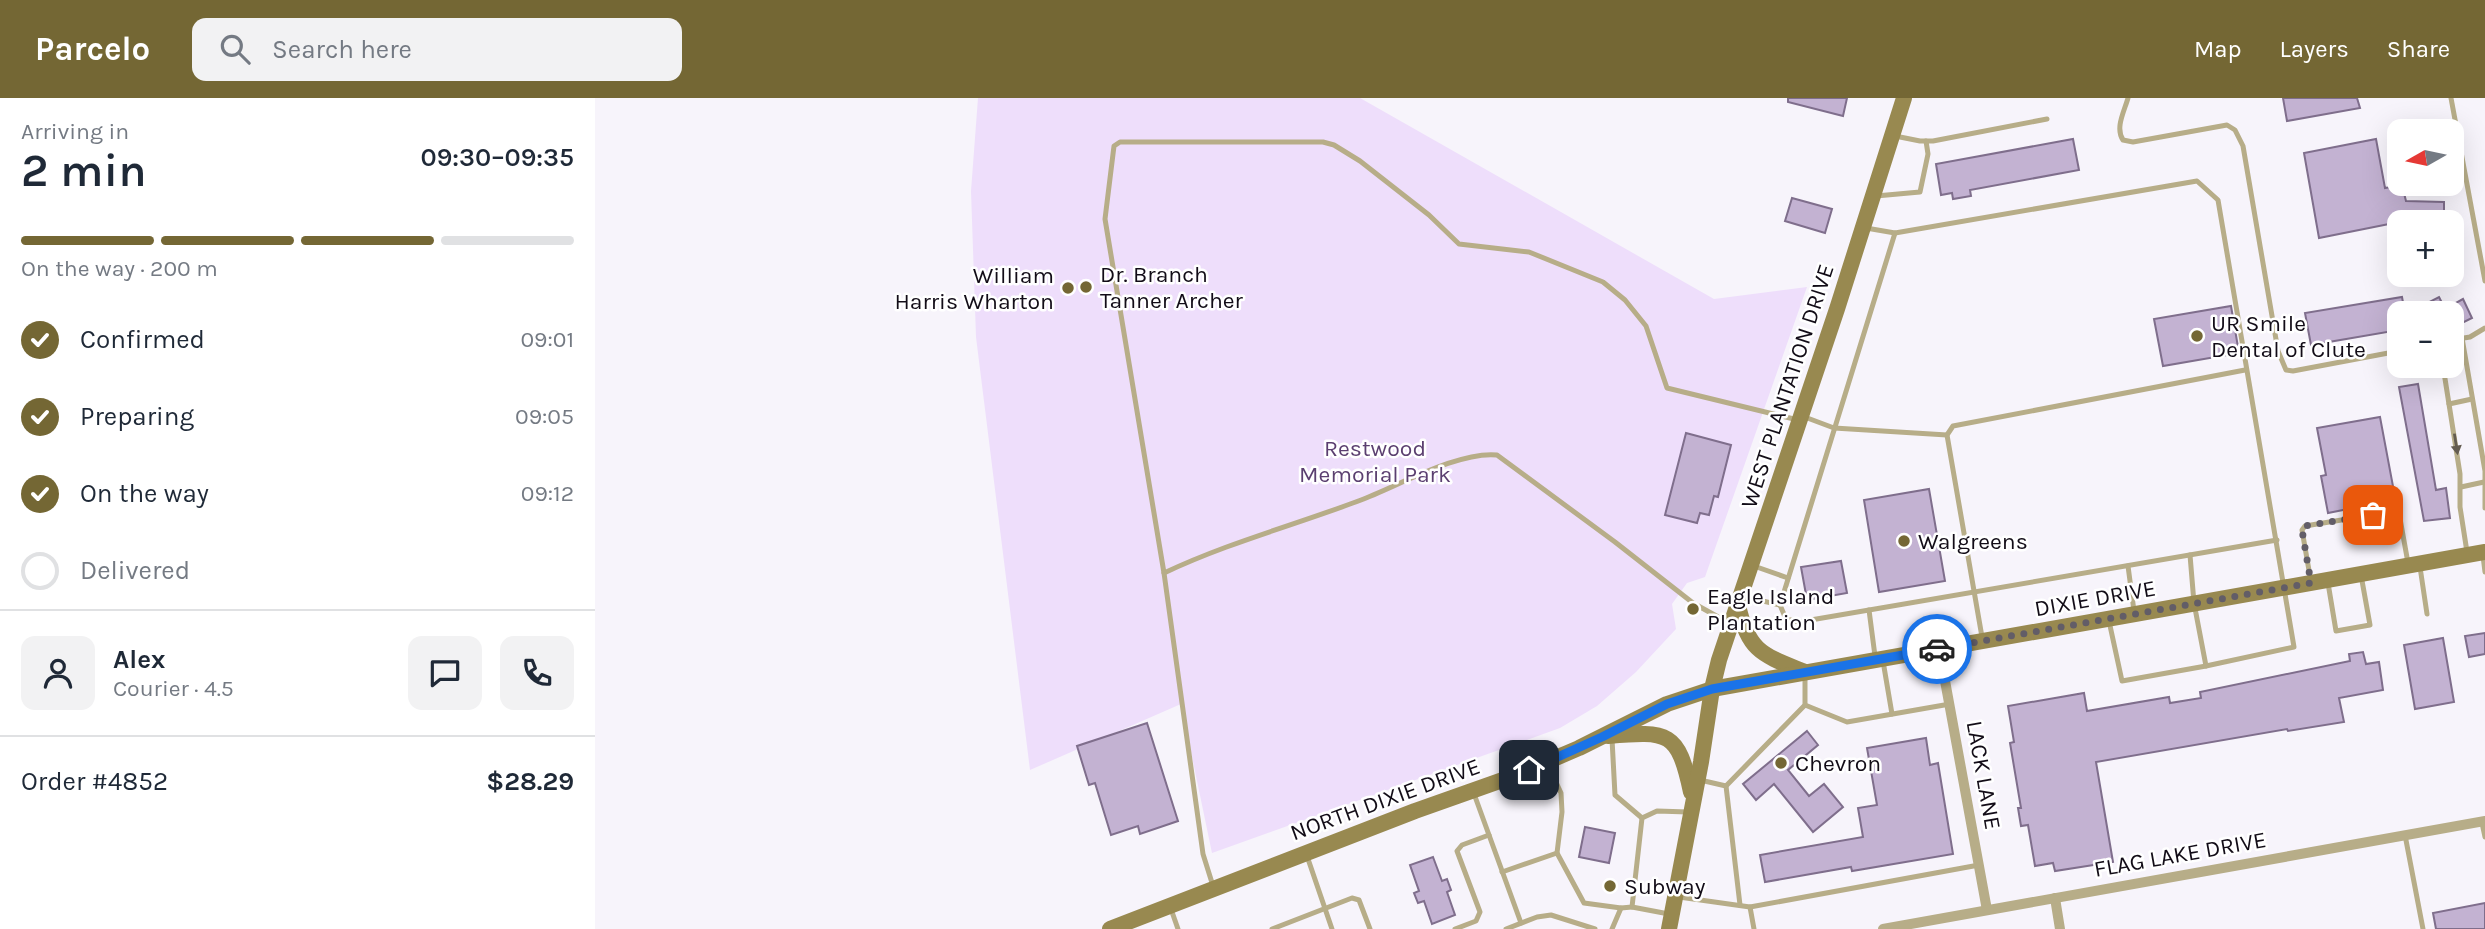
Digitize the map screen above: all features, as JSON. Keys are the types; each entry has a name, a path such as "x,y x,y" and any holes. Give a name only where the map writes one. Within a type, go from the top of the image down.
{"main road":[{"name":"WEST PLANTATION DRIVE","path":"1671,922 1712,689 1731,624 1905,98"},
{"name":"DIXIE DRIVE","path":"1712,689 2478,554"},
{"path":"1739,600 1742,626 1751,643 1775,660 1805,672"},
{"name":"NORTH DIXIE DRIVE","path":"1110,929 1547,762 1607,736 1667,704 1712,689"},
{"path":"1607,736 1649,733 1673,742 1684,760 1693,808"}],"street":[{"name":"LACK LANE","path":"1939,648 1987,910"},
{"name":"FLAG LAKE DRIVE","path":"1883,929 1931,925 1987,910 2483,821"},
{"path":"2055,898 2060,929"}],"lane":[{"path":"2128,98 2119,126 2123,140 2133,142 2227,125 2235,130 2243,146 2279,351 2285,370 2293,371 2387,353"},
{"path":"2451,98 2485,281"},
{"path":"1892,135 1926,141 2047,119"},
{"path":"1873,196 1920,192 1928,154 1926,141"},
{"path":"1214,889 1203,854 1164,573 1105,219 1114,146 1120,142 1323,142 1334,145 1360,161 1429,215 1459,244 1529,252 1603,282 1625,300 1646,326 1660,359 1667,388 1834,428 1947,435"},
{"path":"1863,227 1895,233 2197,181 2217,200 2245,370 2286,587 2294,647 2122,681 2108,619"},
{"path":"1895,233 1780,605 1786,619 1799,622 2277,540"},
{"path":"2464,338 2485,328"},
{"path":"2464,350 2485,471 2485,508"},
{"path":"1983,640 1947,435 1953,426 2245,370"},
{"path":"2445,378 2461,487 2460,507 2485,572"},
{"path":"2449,404 2472,399"},
{"path":"1164,573 1202,556 1363,499 1457,460 1483,453 1497,455 1693,603 1731,624"},
{"path":"2461,487 2484,482"},
{"path":"2361,574 2370,625 2336,631 2302,530 2305,526 2396,511 2399,513 2427,614"},
{"path":"2190,555 2194,603 2206,666"},
{"path":"1751,565 1788,578"},
{"path":"2128,566 2134,614"},
{"path":"1739,600 1780,605"},
{"path":"1869,610 1892,714"},
{"path":"1726,786 1805,705 1805,672"},
{"path":"1805,705 1847,722 1949,704"},
{"path":"1607,736 1615,795 1642,818"},
{"path":"1547,762 1560,793 1562,812 1557,853 1584,903 1632,907 1671,922"},
{"path":"1697,779 1726,786"},
{"path":"1726,786 1740,905"},
{"path":"1472,791 1521,923"},
{"path":"1642,818 1657,811 1693,808"},
{"path":"1632,907 1642,818"},
{"path":"2483,821 2485,837"},
{"path":"1455,929 1476,921 1480,912 1457,851 1462,845 1489,835"},
{"path":"2405,835 2423,929"},
{"path":"1306,853 1332,929"},
{"path":"1502,872 1557,853"},
{"path":"1676,897 1750,907 1979,865"},
{"path":"1272,929 1352,898 1359,900 1370,929"},
{"path":"1170,905 1178,929"},
{"path":"1750,907 1754,929"},
{"path":"1612,929 1621,908"},
{"path":"1506,929 1537,917 1551,915 1595,929"}],"green space":[{"name":"Restwood Memorial Park","path":"978,98 1360,98 1714,299 1807,287 1705,577 1687,583 1672,604 1676,629 1636,672 1597,706 1560,728 1212,853 1181,704 1030,770 976,337 971,191"}],"building":[{"path":"1788,98 1847,98 1843,116 1788,102"},
{"path":"2283,98 2357,98 2360,108 2287,121"},
{"path":"2073,139 2079,170 1970,190 1971,196 1953,199 1952,193 1941,195 1936,164"},
{"path":"2376,139 2387,196 2405,196 2406,201 2444,202 2444,210 2387,210 2387,224 2319,238 2304,153"},
{"path":"1792,198 1832,209 1825,233 1785,221"},
{"path":"2402,297 2403,301 2387,301 2387,332 2311,345 2305,313"},
{"path":"2464,301 2472,318 2464,322"},
{"name":"UR Smile Dental of Clute","path":"2231,306 2239,353 2163,366 2154,319"},
{"path":"2418,384 2436,490 2446,488 2450,518 2424,521 2399,387"},
{"path":"2380,417 2395,497 2328,513 2321,476 2326,475 2317,428"},
{"path":"1686,433 1731,445 1718,497 1714,496 1709,515 1700,513 1697,523 1665,515"},
{"name":"Walgreens","path":"1929,489 1945,581 1879,592 1864,500"},
{"path":"1841,561 1847,593 1807,600 1801,567"},
{"path":"2485,633 2485,654 2469,657 2465,636"},
{"path":"2443,638 2454,702 2415,709 2404,645"},
{"path":"2363,652 2366,664 2379,662 2383,690 2339,698 2344,722 2288,731 2287,729 2096,762 2113,862 2055,871 2053,863 2035,866 2028,825 2021,826 2008,706 2084,693 2087,711 2169,697 2170,703 2201,698 2200,692 2350,661 2349,654"},
{"path":"1147,723 1178,821 1140,834 1138,826 1111,835 1095,783 1089,785 1077,746"},
{"path":"1807,731 1818,745 1788,770 1809,796 1824,784 1843,807 1813,832 1774,784 1756,800 1743,784"},
{"path":"1926,738 1930,765 1938,763 1953,854 1852,871 1851,867 1765,882 1760,855 1863,837 1858,808 1877,805 1867,748"},
{"path":"1585,827 1615,833 1609,863 1579,857"},
{"path":"1433,857 1442,881 1447,879 1451,890 1447,892 1455,915 1432,924 1424,901 1418,903 1414,893 1419,891 1410,865"},
{"path":"2485,903 2485,929 2436,929 2433,913"}],"way so far":[{"path":"1937,649 2311,583 2302,530 2305,526 2373,515"}],"place":[{"name":"Dr. Branch Tanner Archer","path":"1086,287"},
{"name":"William Harris Wharton","path":"1068,288"},
{"name":"UR Smile Dental of Clute","path":"2197,336"},
{"name":"Walgreens","path":"1904,541"},
{"name":"Eagle Island Plantation","path":"1693,609"},
{"name":"Chevron","path":"1781,763"},
{"name":"Subway","path":"1610,886"}],"route":[{"path":"1529,770 1667,704 1712,689 1937,649"}]}
